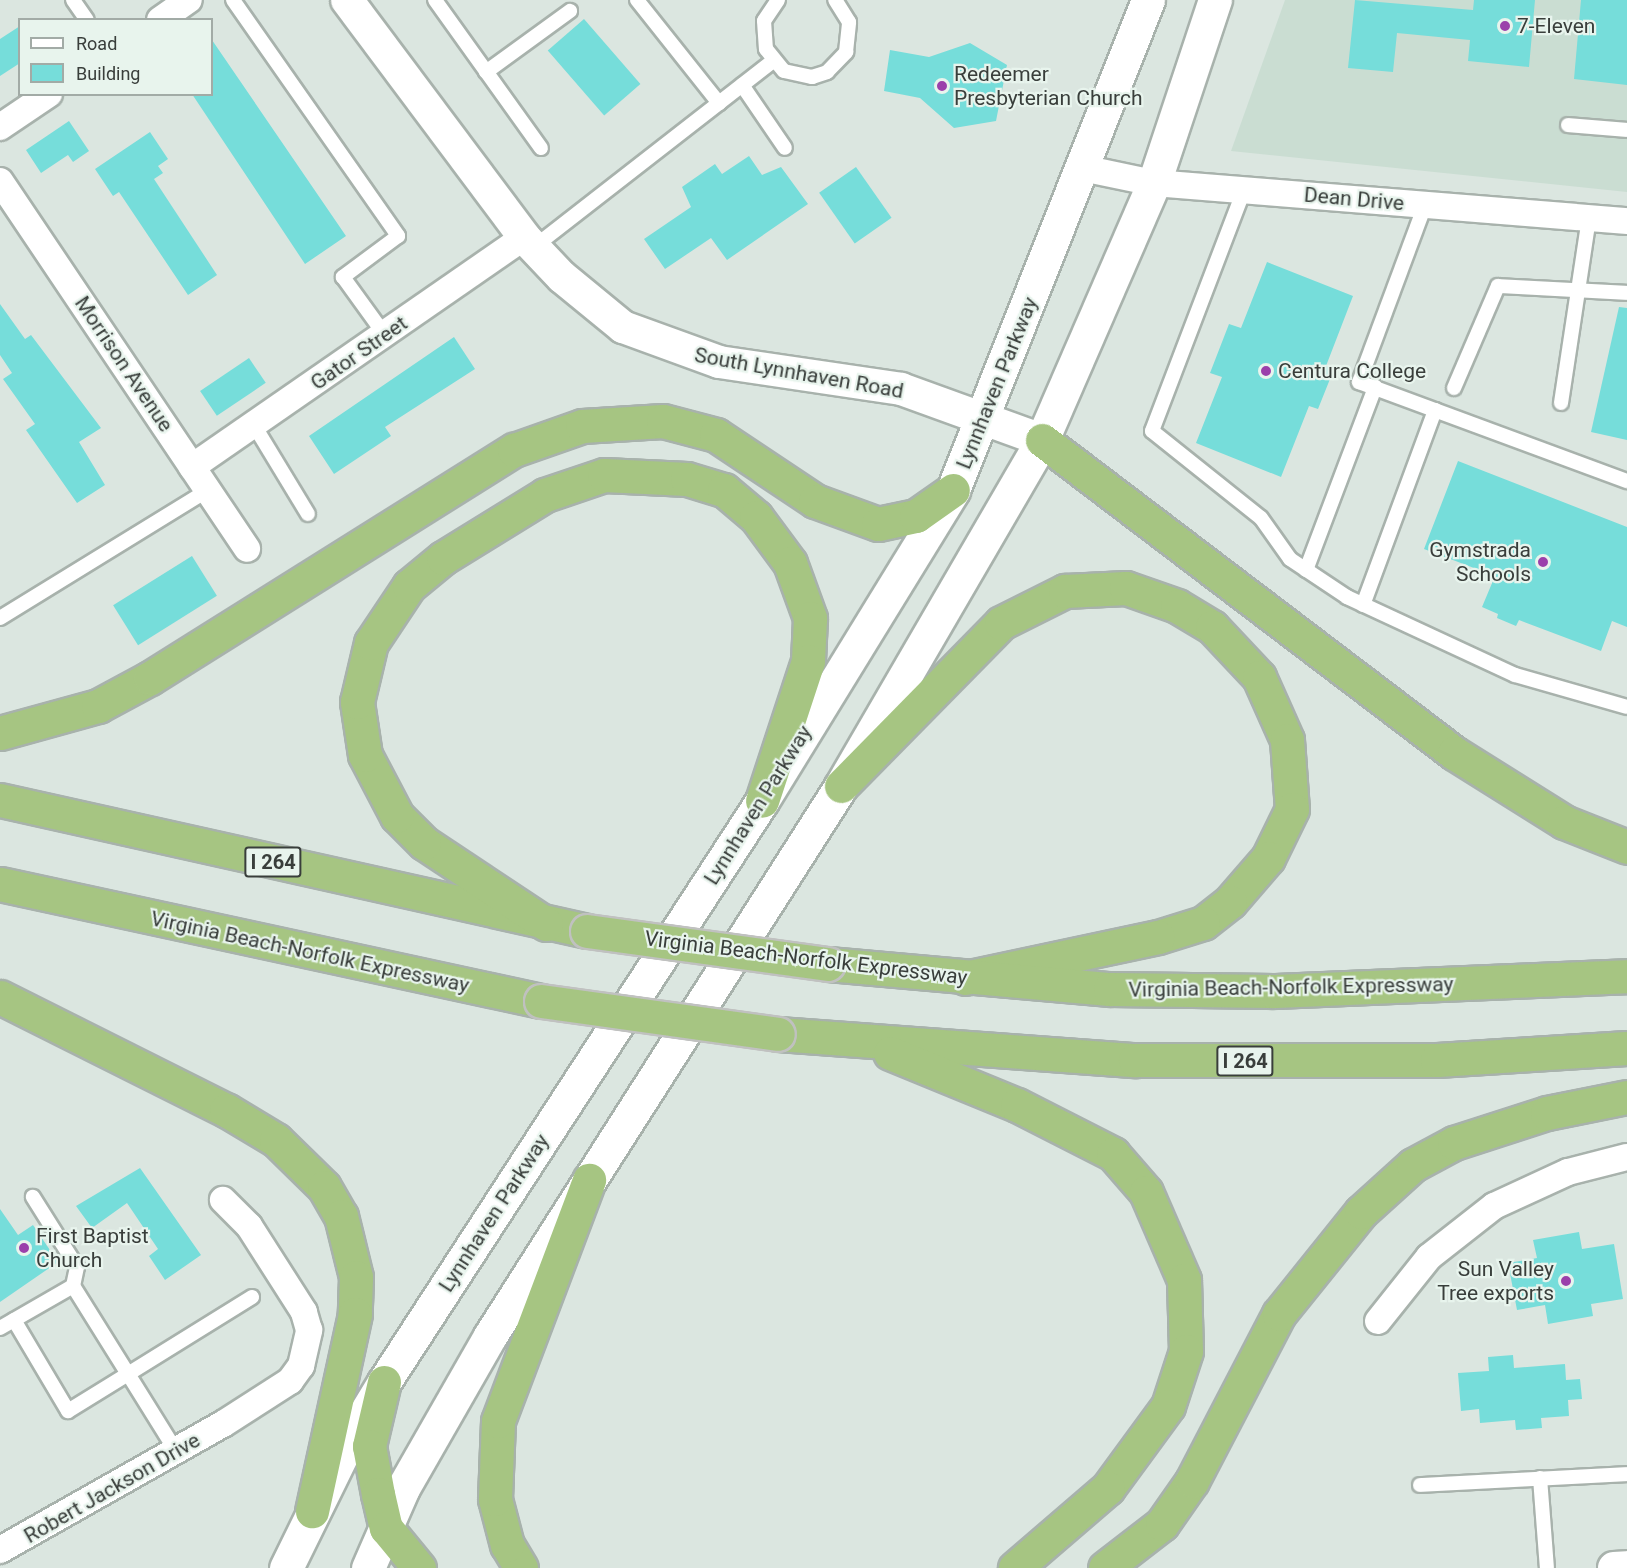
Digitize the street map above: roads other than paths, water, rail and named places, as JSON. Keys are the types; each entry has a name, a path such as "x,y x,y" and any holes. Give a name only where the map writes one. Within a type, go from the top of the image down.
{"highway":[{"path":"0,733 98,706 150,678 514,450 582,426 663,421 716,435 815,501 878,524 916,516 953,490"},
{"path":"1042,440 1454,753 1564,822 1627,847"},
{"path":"546,924 424,843 397,816 365,755 357,702 371,643 409,586 443,558 545,495 604,475 648,474 696,482 724,490 756,517 790,563 810,618 808,661 762,801"},
{"path":"842,786 1001,623 1065,591 1126,588 1177,606 1212,627 1259,677 1287,740 1292,809 1268,858 1230,902 1203,923 1158,936 965,978"},
{"name":"Virginia Beach-Norfolk Expressway","path":"0,800 546,924 828,964 965,978 1110,989 1274,991 1627,976"},
{"name":"Virginia Beach-Norfolk Expressway","path":"0,884 541,1001 778,1034 863,1042 1147,1060 1437,1060 1627,1048"},
{"path":"0,997 226,1110 276,1140 324,1187 351,1245 356,1286 355,1314 312,1511"},
{"path":"863,1042 1017,1106 1113,1154 1146,1192 1184,1280 1186,1351 1168,1406 1108,1488 1015,1568"},
{"path":"1105,1568 1162,1524 1192,1481 1279,1314 1361,1212 1413,1165 1454,1143 1547,1113 1627,1097"},
{"path":"521,1568 507,1545 495,1499 498,1421 589,1180"},
{"path":"384,1382 369,1446 386,1528 419,1568"}],"main road":[{"name":"Lynnhaven Parkway","path":"286,1568 312,1511 384,1382 762,801 953,490 986,417 1148,0"},
{"path":"368,1568 386,1528 490,1336 842,786 1042,440 1154,183 1215,0"}],"street":[{"name":"South Lynnhaven Road","path":"346,0 529,242 602,312 670,348 719,362 901,389 986,417 1042,440"},
{"path":"0,127 46,96"},
{"name":"Dean Drive","path":"1082,168 1154,183 1627,221"},
{"name":"Morrison Avenue","path":"0,181 247,549"},
{"name":"Gator Street","path":"192,467 385,335 529,242"},
{"path":"1378,1321 1430,1257 1494,1206 1568,1172 1627,1157"},
{"name":"Robert Jackson Drive","path":"0,1550 223,1424 290,1381 308,1349 309,1330 304,1312 249,1226 224,1200"},
{"path":"1614,1568 1627,1567"}],"lane":[{"path":"74,0 86,18"},
{"path":"233,0 398,236 343,277 385,335"},
{"path":"435,0 540,148"},
{"path":"637,0 719,103"},
{"path":"778,0 764,21 763,35 773,61 791,73 812,77 838,63 850,37 846,16 835,0"},
{"path":"486,72 570,11"},
{"path":"529,242 773,61"},
{"path":"742,85 785,147"},
{"path":"1568,125 1627,130"},
{"path":"1244,190 1152,431 1261,518 1290,559 1363,605 1515,675 1627,706"},
{"path":"1425,205 1359,382 1627,481"},
{"path":"1561,403 1589,218"},
{"path":"1454,388 1498,286 1627,293"},
{"path":"1306,570 1375,387"},
{"path":"1363,605 1435,410"},
{"path":"254,425 308,514"},
{"path":"0,618 208,490"},
{"path":"33,1197 77,1267 73,1286 176,1451"},
{"path":"0,1329 73,1286"},
{"path":"14,1320 68,1410 252,1297"},
{"path":"1420,1485 1627,1474"},
{"path":"1540,1478 1548,1568"}],"place":[{"name":"7-Eleven","path":"1505,26"},
{"name":"Redeemer Presbyterian Church","path":"942,86"},
{"name":"Centura College","path":"1266,371"},
{"name":"Gymstrada Schools","path":"1543,562"},
{"name":"First Baptist Church","path":"24,1248"},
{"name":"Sun Valley Tree exports","path":"1566,1281"}]}
